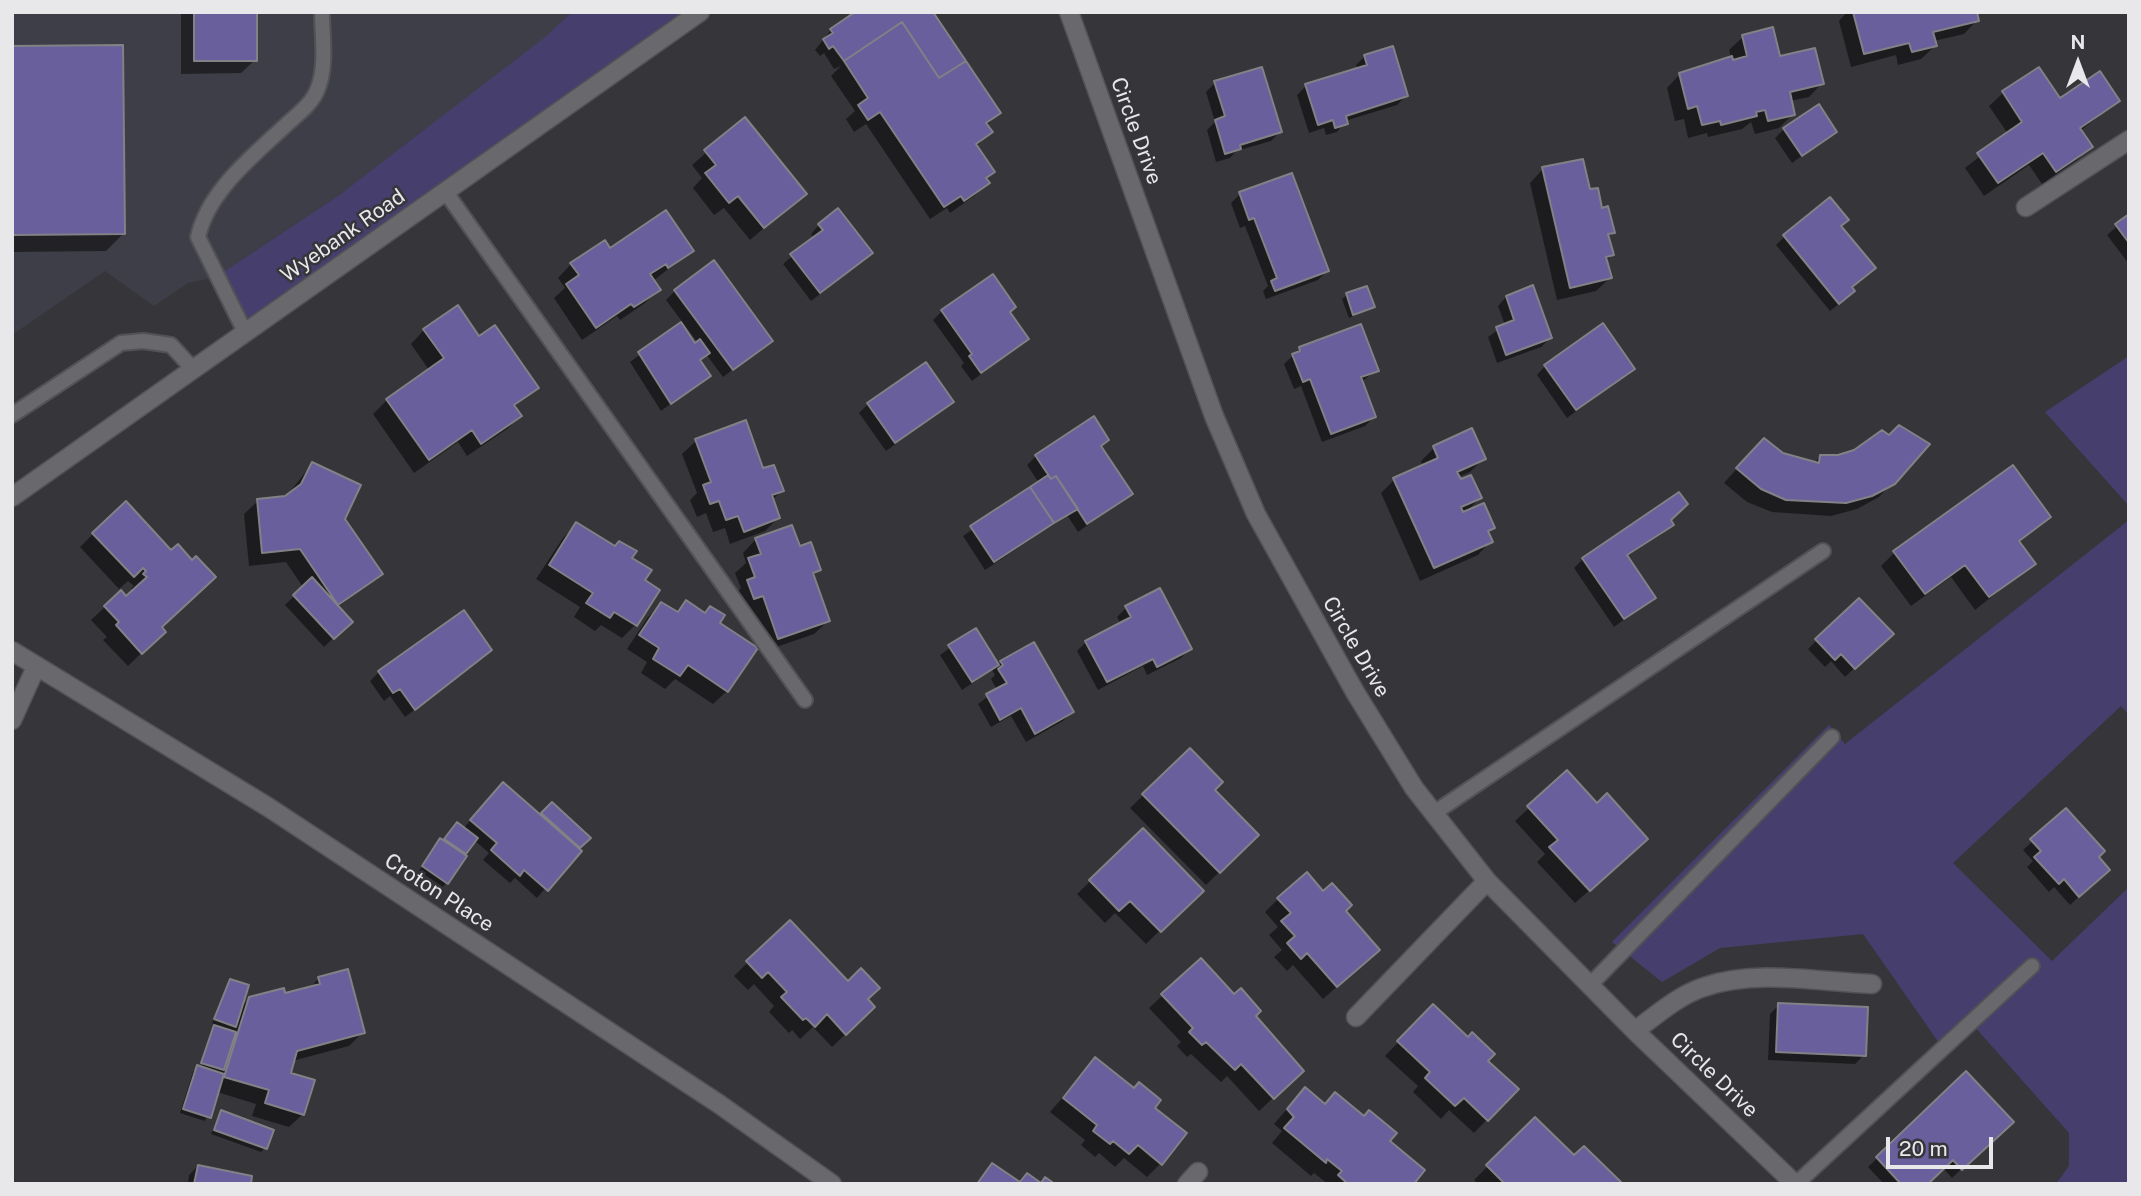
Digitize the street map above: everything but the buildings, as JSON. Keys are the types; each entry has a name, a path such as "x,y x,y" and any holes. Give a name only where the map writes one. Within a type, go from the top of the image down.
{"street":[{"name":"Wyebank Road","path":"12,497 700,12"},
{"name":"Circle Drive","path":"1069,12 1214,416 1256,514 1355,692 1414,788 1487,881 1635,1031 1796,1184"},
{"path":"2026,206 2129,140"},
{"name":"Croton Place","path":"12,651 268,807 719,1104 832,1184"},
{"path":"12,720 36,667"},
{"path":"1356,1017 1487,881"},
{"path":"1635,1031 1678,1000 1702,987 1726,981 1748,978 1872,984"}],"lane":[{"path":"245,332 198,237 202,220 244,164 299,113 318,89 321,77 322,12"},
{"path":"445,191 805,700"},
{"path":"12,415 121,343 143,341 171,345 193,369"},
{"path":"1434,813 1823,551"},
{"path":"1590,985 1832,737"},
{"path":"1796,1184 2032,966"}],"shaded area":[{"path":"12,12 572,12 545,38 338,196 216,277 188,283 154,306 105,271 12,335"},
{"path":"572,12 701,12 249,331 216,277 338,196 544,38"},
{"path":"2129,356 2129,506 2045,412"},
{"path":"2129,520 2129,715 2121,706 1953,863 2052,961 2129,887 2129,1184 2056,1184 2069,1166 2069,1133 1973,1025 1944,1050 1863,934 1720,948 1662,982 1612,942 1829,725 1845,744"}]}
